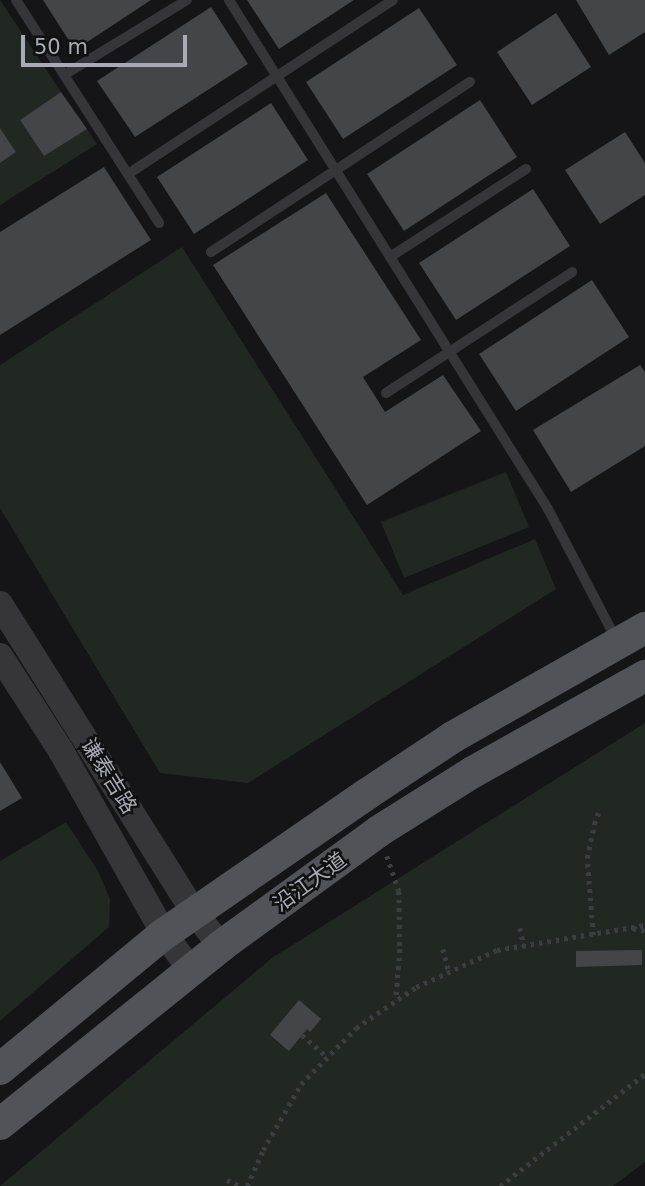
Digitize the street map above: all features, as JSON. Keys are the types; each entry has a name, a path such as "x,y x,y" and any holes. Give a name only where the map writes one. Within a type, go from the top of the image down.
{"main road":[{"name":"沿江大道","path":"0,1069 194,912 453,737 645,628"},
{"name":"沿江大道","path":"0,1124 221,946 379,831 473,772 645,676"}],"street":[{"name":"谦泰吉路","path":"0,604 194,912 221,946"},
{"name":"谦泰吉路","path":"0,656 61,751 164,934 191,970"}],"lane":[{"path":"16,0 159,223"},
{"path":"64,75 187,0"},
{"path":"229,0 548,509 618,643"},
{"path":"128,174 393,0"},
{"path":"211,252 470,82"},
{"path":"390,257 526,169"},
{"path":"386,393 572,272"}],"path":[{"path":"593,935 587,858 600,809"},
{"path":"379,831 399,891 400,949 396,1001"},
{"path":"247,1186 262,1150 301,1084 356,1028 416,987 497,950 645,925"},
{"path":"520,928 524,946"},
{"path":"632,928 645,931"},
{"path":"443,949 449,971"},
{"path":"302,1035 327,1057"},
{"path":"500,1186 645,1074"},
{"path":"227,1180 240,1186"}],"shaded area":[{"path":"0,0 61,92 20,120 44,155 87,129 97,144 0,205 0,163 16,152 0,128"},
{"path":"182,247 403,595 535,539 556,589 248,783 160,773 0,508 0,365"},
{"path":"506,472 529,527 404,578 381,522"},
{"path":"645,723 645,1162 613,1186 0,1186 272,958"},
{"path":"66,822 98,871 110,899 109,927 0,1021 0,861"}],"building":[{"path":"43,0 151,0 75,50"},
{"path":"247,0 354,0 279,49"},
{"path":"576,0 645,0 645,32 609,55"},
{"path":"211,7 248,64 135,137 97,81"},
{"path":"419,8 457,65 343,139 306,82"},
{"path":"556,13 591,67 532,105 497,52"},
{"path":"61,92 87,129 44,156 20,120"},
{"path":"480,100 517,157 404,231 367,174"},
{"path":"271,103 308,160 194,234 157,177"},
{"path":"0,128 16,152 0,163"},
{"path":"625,132 645,163 645,195 600,224 565,170"},
{"path":"104,167 151,240 0,335 0,232"},
{"path":"533,189 570,246 456,320 419,263"},
{"path":"326,193 421,340 363,377 385,412 443,375 481,431 367,505 213,265"},
{"path":"592,280 629,337 516,411 479,354"},
{"path":"640,365 645,372 645,446 571,492 533,430"},
{"path":"0,762 22,798 0,811"},
{"path":"642,950 642,965 576,967 576,951"},
{"path":"299,1000 321,1019 310,1032 307,1029 289,1051 270,1035"}]}
